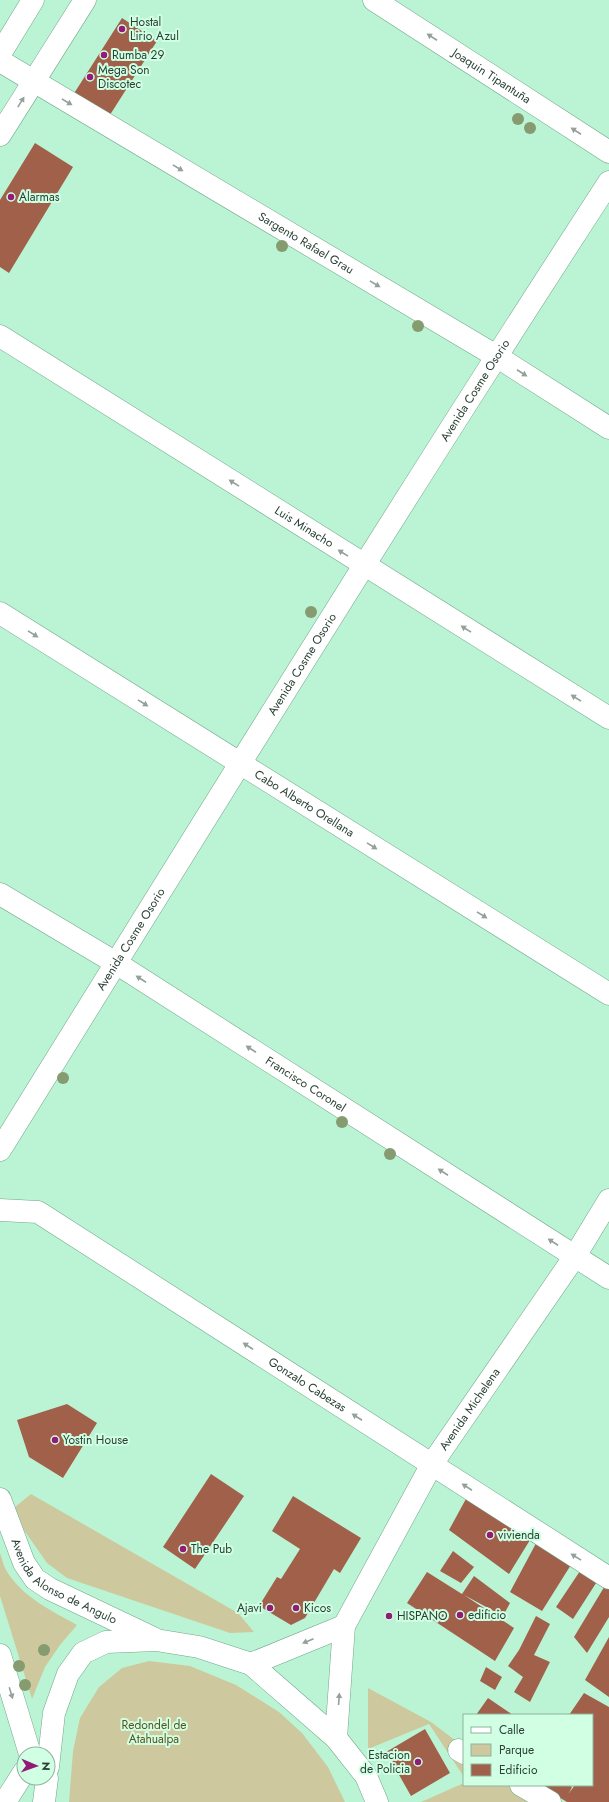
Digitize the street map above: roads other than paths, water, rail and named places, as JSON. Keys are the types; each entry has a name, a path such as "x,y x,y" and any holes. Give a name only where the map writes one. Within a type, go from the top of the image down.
{"street":[{"path":"0,54 33,0"},
{"path":"0,135 85,0"},
{"name":"Joaquin Tipantuña","path":"374,0 609,152"},
{"name":"Sargento Rafael Grau","path":"0,61 496,356 609,428"},
{"name":"Avenida Cosme Osorio","path":"0,1150 240,763 496,356 609,182"},
{"name":"Luis Minacho","path":"0,336 364,566 609,718"},
{"name":"Cabo Alberto Orellana","path":"0,613 609,994"},
{"name":"Francisco Coronel","path":"0,894 116,963 609,1278"},
{"name":"Avenida Michelena","path":"336,1738 344,1626 432,1464 575,1256 609,1200"},
{"name":"Gonzalo Cabezas","path":"0,1210 38,1212 609,1578"},
{"name":"Avenida Alonso de Angulo","path":"0,1499 24,1563 35,1579 50,1589 156,1640"},
{"path":"251,1664 344,1626"},
{"path":"50,1746 54,1713 68,1674 83,1653 106,1642 156,1640 199,1647 251,1664 336,1738 366,1776 377,1802"},
{"path":"0,1655 28,1746"},
{"path":"6,1802 16,1785"},
{"path":"523,1786 550,1802"}],"place":[{"name":"Hostal Lirio Azul","path":"122,29"},
{"name":"Rumba 29","path":"104,55"},
{"name":"Mega Son Discotec","path":"90,77"},
{"name":"Alarmas","path":"11,197"},
{"name":"Yostin House","path":"55,1440"},
{"name":"vivienda","path":"490,1535"},
{"name":"The Pub","path":"183,1549"},
{"name":"Ajavi","path":"270,1608"},
{"name":"Kicos","path":"296,1608"},
{"name":"edificio","path":"460,1615"},
{"name":"HISPANO","path":"389,1616"},
{"name":"Estacion de Policia","path":"418,1762"}],"park label":[{"name":"Redondel de Atahualpa","path":"154,1732"}]}
